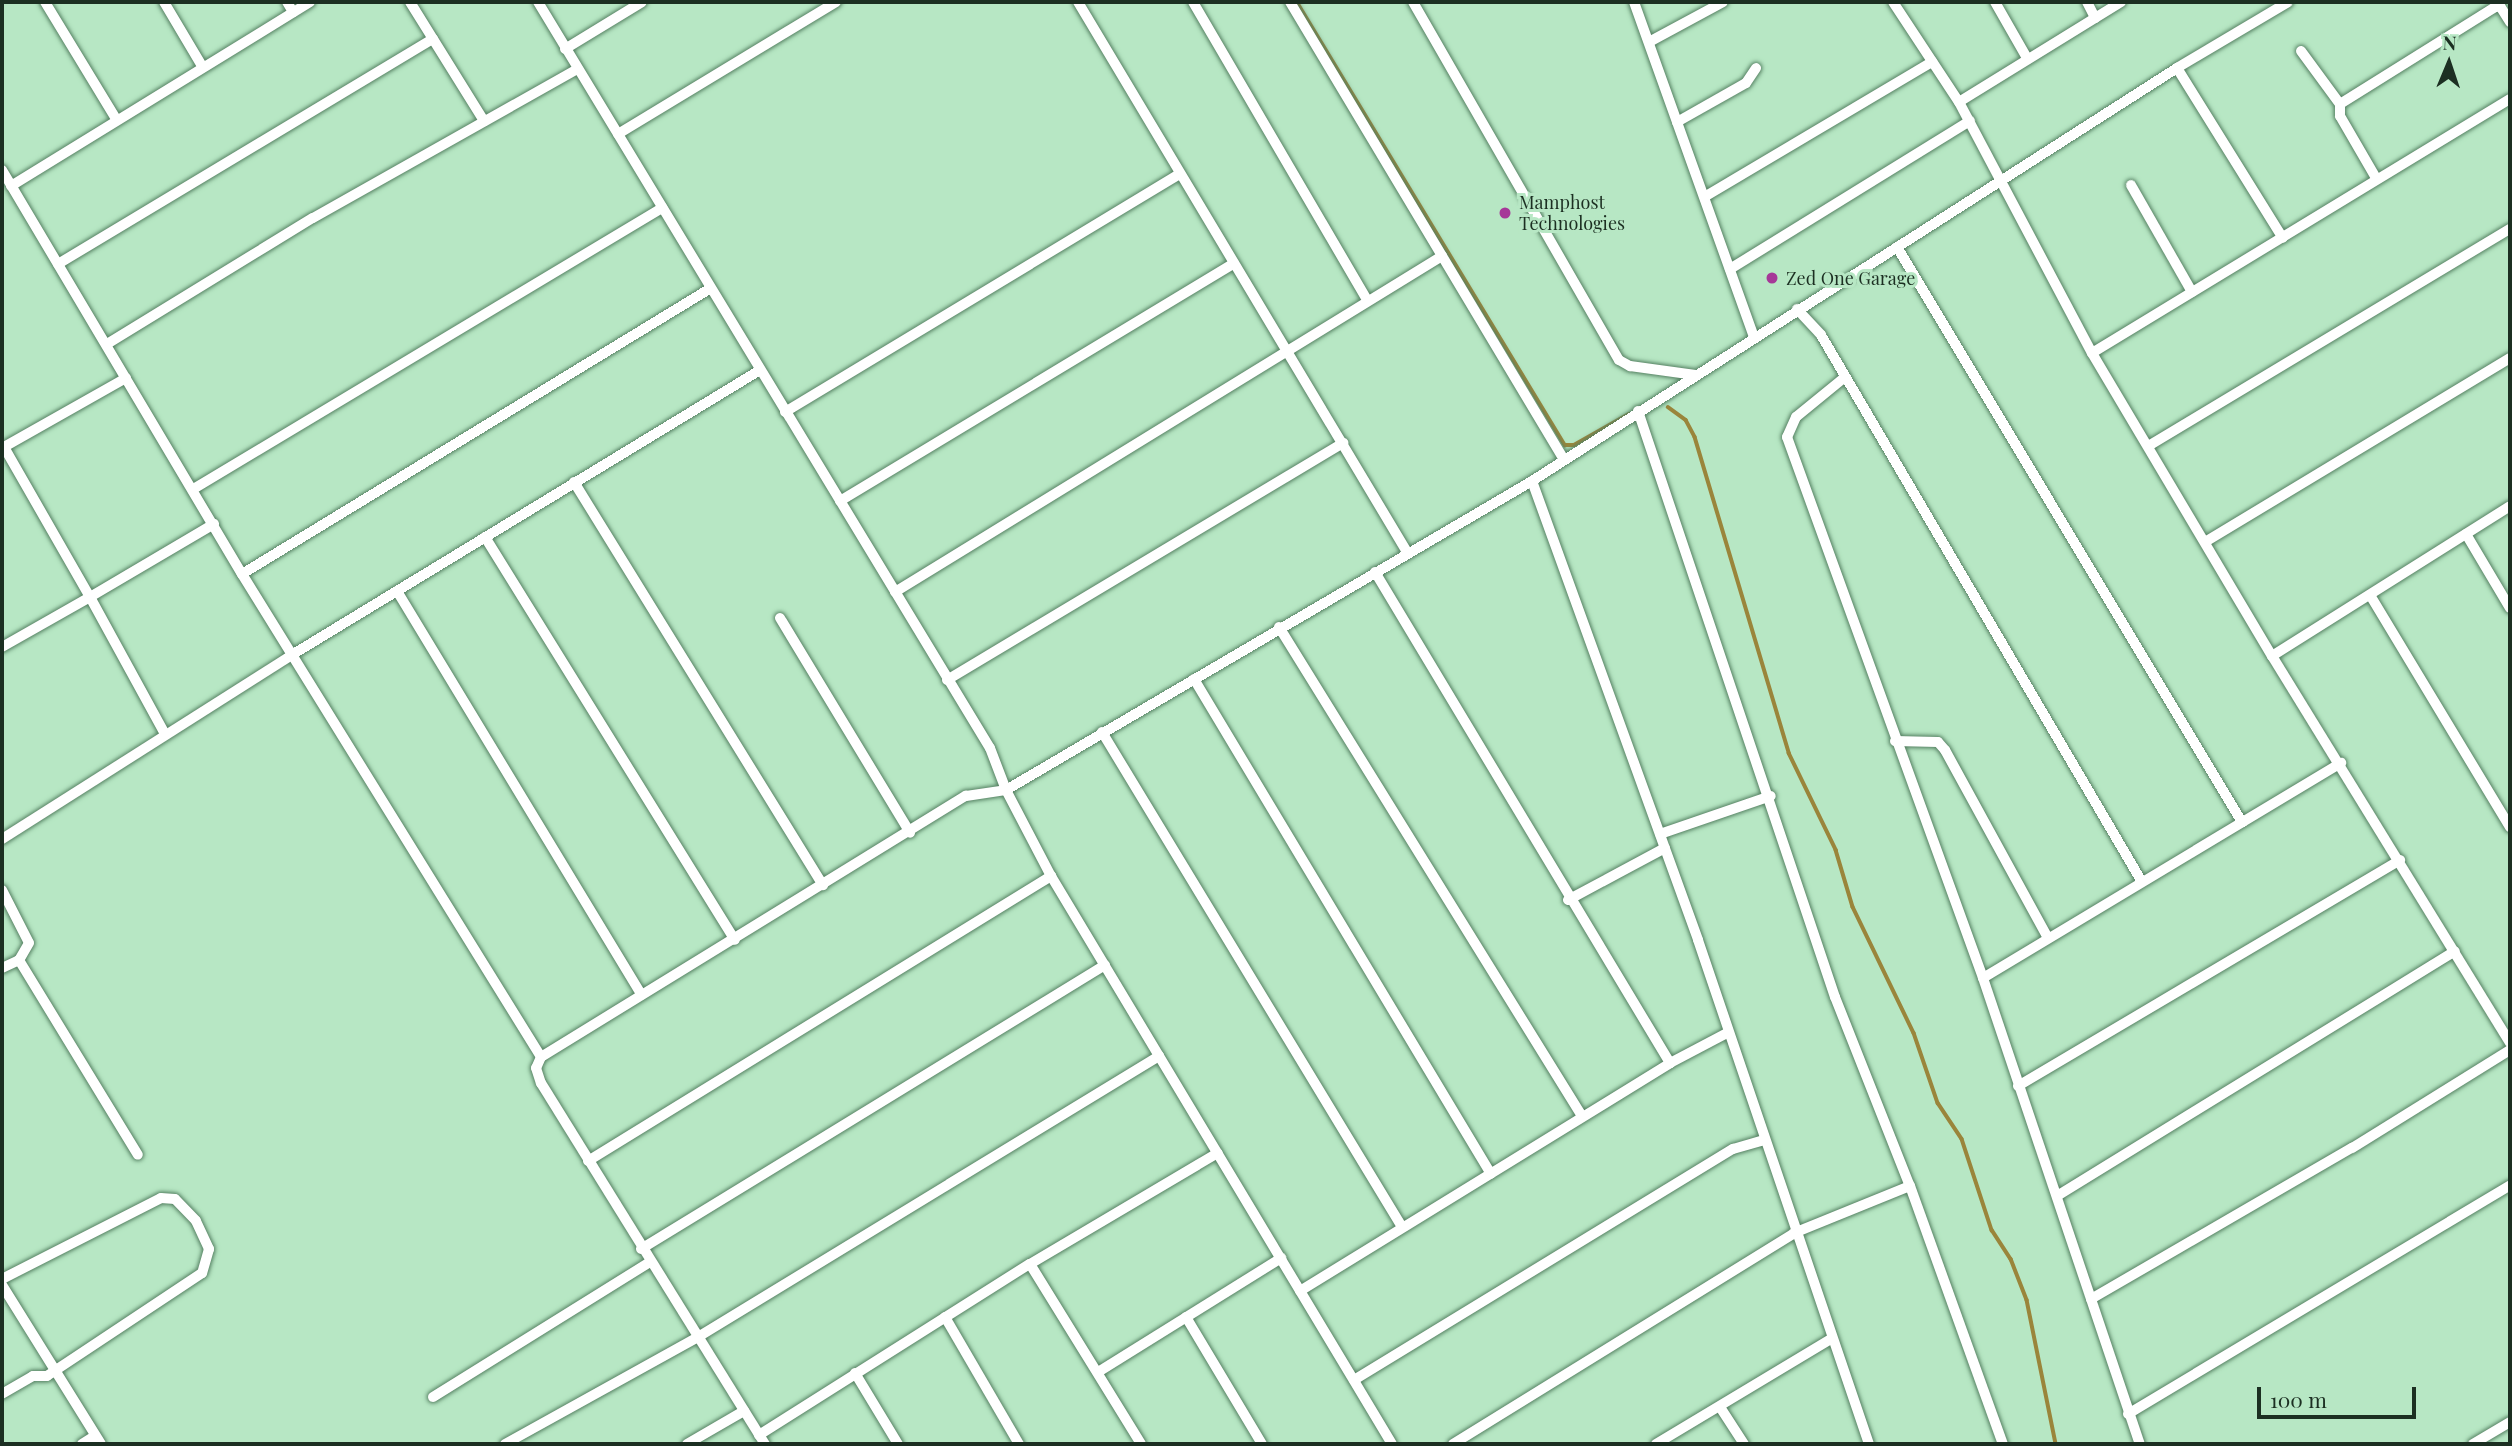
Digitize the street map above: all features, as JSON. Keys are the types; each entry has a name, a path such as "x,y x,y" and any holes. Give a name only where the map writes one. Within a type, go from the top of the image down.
{"street":[{"path":"45,2 116,119"},
{"path":"164,2 202,66"},
{"path":"287,2 293,12"},
{"path":"11,186 310,2"},
{"path":"410,2 484,121"},
{"path":"538,2 990,748 1006,790 1051,876 1392,1444"},
{"path":"565,49 642,2"},
{"path":"618,134 836,2"},
{"path":"1078,2 1407,552"},
{"path":"1193,2 1368,301"},
{"path":"1290,2 1563,458"},
{"path":"1413,2 1619,360 1630,366 1695,374"},
{"path":"1634,2 1706,196 1754,337"},
{"path":"1649,42 1723,2"},
{"path":"1893,2 1970,121 1999,184 2092,353 2150,445 2272,656 2341,763 2510,1043"},
{"path":"1995,2 2027,58"},
{"path":"2087,2 2095,18"},
{"path":"1959,102 2121,2"},
{"path":"765,1444 641,1249 541,1083 536,1069 541,1056 824,886 966,796 1006,790 1279,627 1532,481 1563,458 1999,184 2177,68 2288,2"},
{"path":"2340,103 2499,4 2510,22"},
{"path":"58,264 433,39"},
{"path":"2301,51 2340,103 2340,116 2376,178"},
{"path":"1706,196 1932,62"},
{"path":"1677,122 1746,83 1756,68"},
{"path":"2177,68 2283,238"},
{"path":"107,344 577,69"},
{"path":"2092,353 2510,99"},
{"path":"1730,270 1970,121"},
{"path":"2,170 195,488 242,574 295,653 541,1056"},
{"path":"785,412 1179,174"},
{"path":"2131,185 2192,292"},
{"path":"195,488 662,208"},
{"path":"2150,445 2510,229"},
{"path":"1897,247 2242,822"},
{"path":"895,592 1147,441 1288,349 1442,256"},
{"path":"840,501 1234,263"},
{"path":"242,574 711,288"},
{"path":"1797,309 1821,335 2142,882"},
{"path":"2205,542 2510,358"},
{"path":"2,839 295,653 760,370"},
{"path":"1845,377 1796,416 1787,437 1983,978 2140,1444"},
{"path":"126,378 3,448 90,597 165,734"},
{"path":"1638,411 1770,796 1835,997 1910,1186 2003,1444"},
{"path":"947,680 1343,443"},
{"path":"1532,481 1665,848 1794,1233 1869,1444"},
{"path":"574,482 824,886"},
{"path":"2272,656 2510,506"},
{"path":"2,647 214,524"},
{"path":"2466,534 2510,608"},
{"path":"485,537 734,940"},
{"path":"1375,572 1568,900 1670,1063"},
{"path":"397,591 642,995"},
{"path":"2370,595 2510,827"},
{"path":"780,618 910,832"},
{"path":"1279,627 1582,1116"},
{"path":"1194,679 1491,1174"},
{"path":"1102,732 1402,1227"},
{"path":"1895,741 1938,742 2048,938"},
{"path":"1983,978 2341,763"},
{"path":"1660,834 1770,796"},
{"path":"1568,900 1665,848"},
{"path":"2018,1086 2400,860"},
{"path":"588,1161 1051,876"},
{"path":"2,890 29,943 19,960 2,968"},
{"path":"2057,1196 2455,951"},
{"path":"19,960 138,1155"},
{"path":"641,1249 1105,965"},
{"path":"1300,1291 1582,1116 1670,1063 1727,1033"},
{"path":"2091,1299 2341,1154 2510,1049"},
{"path":"505,1444 698,1337 1160,1056"},
{"path":"1354,1380 1733,1149 1764,1140"},
{"path":"759,1435 1030,1264 1218,1153"},
{"path":"2128,1414 2510,1185"},
{"path":"1453,1444 1794,1233 1910,1186"},
{"path":"2,1279 153,1200 175,1199 196,1221 209,1249 202,1273 56,1366 47,1376 33,1376 2,1394"},
{"path":"1098,1372 1281,1258"},
{"path":"433,1397 650,1262"},
{"path":"1030,1264 1141,1444"},
{"path":"2,1285 56,1366 98,1440 82,1444"},
{"path":"945,1317 1019,1444"},
{"path":"1186,1317 1262,1444"},
{"path":"1656,1444 1831,1339"},
{"path":"856,1373 898,1444"},
{"path":"1720,1407 1744,1444"},
{"path":"687,1444 744,1411"},
{"path":"2477,1442 2510,1422"},
{"path":"2477,1442 2494,1444"}],"waterway":[{"path":"1297,2 1565,445 1574,445 1629,414"},
{"path":"1668,407 1686,420 1695,437 1789,753 1836,850 1853,907 1914,1033 1938,1103 1962,1139 1992,1230 2011,1259 2027,1300 2056,1444"}],"place":[{"name":"Mamphost Technologies","path":"1505,213"},
{"name":"Zed One Garage","path":"1772,278"}]}
